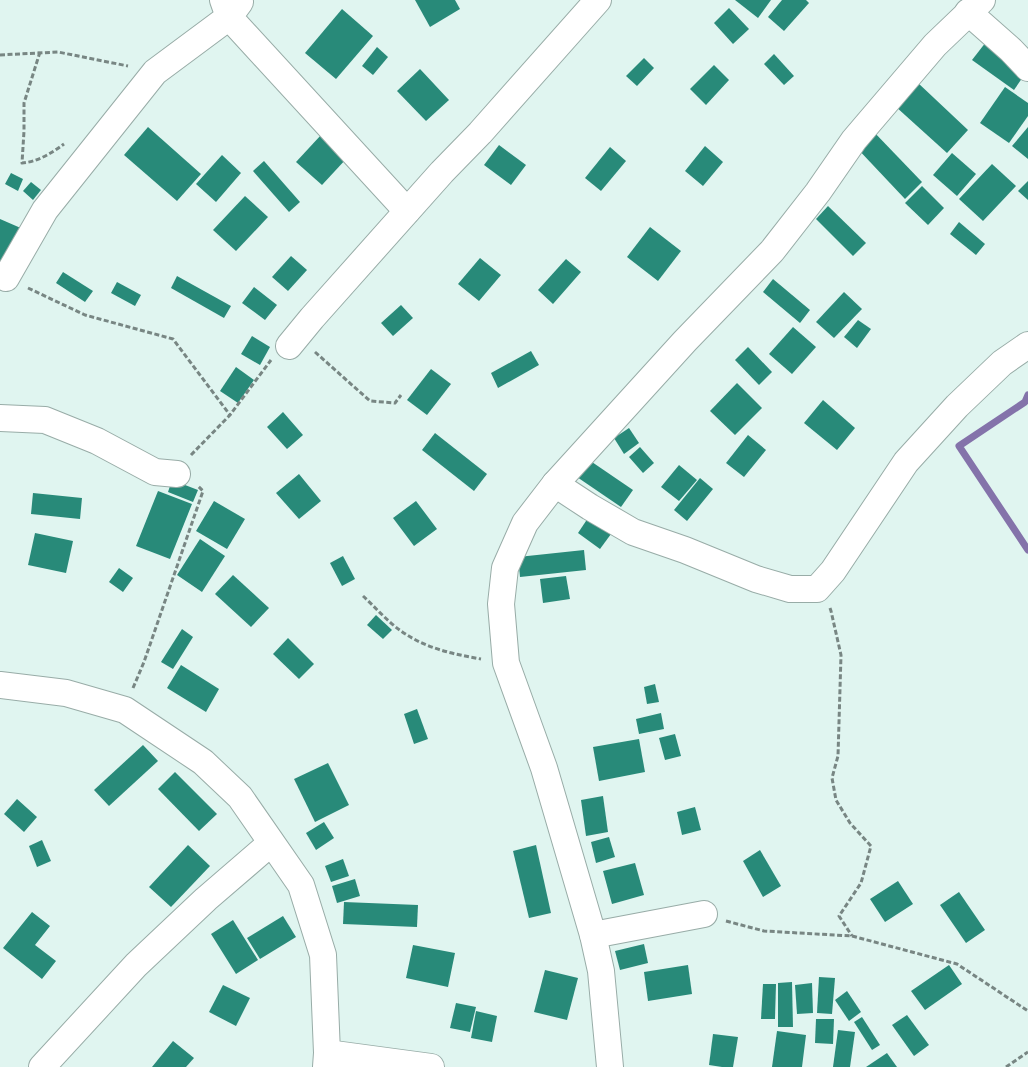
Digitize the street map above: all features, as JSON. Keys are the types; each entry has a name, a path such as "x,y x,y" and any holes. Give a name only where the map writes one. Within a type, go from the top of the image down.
{"street":[{"path":"289,346 407,211 480,133 598,0"},
{"path":"6,278 45,210 155,72 231,6 407,211"},
{"path":"610,1067 602,971 593,935 544,768 506,662 501,604 505,568 525,522 555,484 685,341 772,251 818,192 854,140 935,46 975,6 1028,68"},
{"path":"555,484 633,532 685,550 756,579 790,589 817,589 833,572 906,462 957,406 1002,363 1028,345"},
{"path":"0,418 45,420 97,441 155,472 177,474"},
{"path":"0,685 66,693 125,710 203,762 240,798 301,885 323,955 326,1060 431,1067"},
{"path":"42,1067 136,965 206,899 271,843"},
{"path":"593,935 704,914"}],"path":[{"path":"40,52 24,103 22,163 31,163 55,151 70,140"},
{"path":"0,55 58,52 155,72"},
{"path":"6,278 85,315 173,339 230,415"},
{"path":"125,710 144,662 203,491 193,482 177,474 193,452 230,415 276,354 289,346 304,342 370,401 395,404 401,395"},
{"path":"817,589 831,611 841,655 838,756 832,778 836,800 850,822 871,846 861,882 839,916 852,936"},
{"path":"364,596 400,630 419,642 459,656 506,662"},
{"path":"704,914 764,931 852,936 957,964 1028,1011"},
{"path":"1006,1067 1028,1052"}],"building":[{"path":"415,0 455,0 460,9 430,27"},
{"path":"735,0 771,0 758,18"},
{"path":"782,0 806,0 809,3 784,31 768,17"},
{"path":"729,8 749,29 733,44 714,23"},
{"path":"342,9 373,36 336,79 305,53"},
{"path":"986,42 1027,71 1014,90 972,60"},
{"path":"377,47 388,57 373,75 362,66"},
{"path":"774,54 794,76 784,85 764,64"},
{"path":"644,58 654,68 637,86 626,76"},
{"path":"714,65 729,80 706,105 690,89"},
{"path":"420,69 449,100 426,121 397,91"},
{"path":"917,82 968,130 947,153 895,106"},
{"path":"1005,87 1028,103 1028,116 1009,143 980,123"},
{"path":"148,127 201,174 177,201 124,155"},
{"path":"1028,127 1028,159 1012,146"},
{"path":"872,130 922,182 905,199 855,146"},
{"path":"321,135 347,158 322,185 296,162"},
{"path":"499,145 526,165 511,185 484,165"},
{"path":"705,146 723,162 703,186 685,171"},
{"path":"610,147 626,161 601,191 585,178"},
{"path":"952,153 976,174 957,196 933,175"},
{"path":"222,155 241,173 216,202 196,184"},
{"path":"264,161 300,202 289,212 253,171"},
{"path":"992,164 1016,186 983,221 959,199"},
{"path":"11,173 23,179 18,191 5,184"},
{"path":"1028,181 1028,200 1018,191"},
{"path":"31,182 41,190 33,200 23,191"},
{"path":"922,186 944,208 928,225 905,203"},
{"path":"245,196 268,217 236,251 213,230"},
{"path":"828,206 866,243 853,256 816,219"},
{"path":"0,219 23,229 7,263 0,260"},
{"path":"959,222 985,244 976,255 950,234"},
{"path":"650,227 681,251 658,281 627,257"},
{"path":"291,256 307,270 288,291 272,277"},
{"path":"480,258 501,275 479,301 458,284"},
{"path":"566,259 581,272 553,304 538,290"},
{"path":"63,272 93,291 85,302 56,283"},
{"path":"177,276 231,306 224,318 171,288"},
{"path":"773,279 810,310 800,323 763,292"},
{"path":"117,282 141,295 135,306 111,293"},
{"path":"254,287 277,305 265,320 242,303"},
{"path":"844,292 862,309 834,338 816,322"},
{"path":"401,305 413,318 393,336 381,323"},
{"path":"858,320 871,329 857,348 844,337"},
{"path":"793,327 816,347 792,374 769,354"},
{"path":"252,336 270,347 260,365 241,354"},
{"path":"748,347 772,372 759,385 735,360"},
{"path":"531,351 539,365 498,388 491,373"},
{"path":"236,367 254,380 238,403 220,391"},
{"path":"431,369 451,384 427,415 407,400"},
{"path":"737,383 762,408 735,435 710,411"},
{"path":"823,400 855,428 837,450 804,423"},
{"path":"283,412 303,435 287,449 267,427"},
{"path":"629,428 639,443 624,454 614,438"},
{"path":"435,433 487,474 474,491 422,450"},
{"path":"748,435 766,450 744,477 726,463"},
{"path":"640,447 654,463 643,473 629,457"},
{"path":"589,460 633,490 621,507 577,477"},
{"path":"679,465 697,480 679,501 661,487"},
{"path":"299,474 321,501 299,519 276,493"},
{"path":"700,478 713,489 687,521 674,510"},
{"path":"172,480 198,490 193,502 168,492"},
{"path":"158,491 192,504 170,559 136,546"},
{"path":"33,493 82,498 80,519 31,514"},
{"path":"214,501 245,519 227,549 196,531"},
{"path":"416,501 437,529 414,546 393,518"},
{"path":"588,518 611,534 600,549 578,533"},
{"path":"35,533 73,541 66,573 28,565"},
{"path":"200,539 225,556 202,592 177,575"},
{"path":"584,550 586,570 520,577 518,557"},
{"path":"343,556 355,579 342,586 330,563"},
{"path":"119,568 133,578 123,592 109,582"},
{"path":"233,575 269,608 251,627 215,594"},
{"path":"566,576 570,599 543,603 540,579"},
{"path":"376,615 392,630 383,639 367,625"},
{"path":"182,629 193,637 173,669 161,662"},
{"path":"288,638 314,664 299,679 273,654"},
{"path":"181,665 219,689 206,712 167,688"},
{"path":"655,684 659,702 647,704 644,687"},
{"path":"417,709 428,739 414,744 404,714"},
{"path":"661,713 664,729 639,734 636,719"},
{"path":"675,734 681,756 665,760 659,738"},
{"path":"639,739 645,772 599,781 593,747"},
{"path":"143,745 158,761 109,806 94,790"},
{"path":"328,763 349,805 315,822 294,779"},
{"path":"175,772 217,814 199,831 158,789"},
{"path":"603,796 608,832 586,836 581,800"},
{"path":"17,799 37,817 24,832 4,814"},
{"path":"695,807 701,830 682,835 677,812"},
{"path":"324,822 334,838 316,850 306,833"},
{"path":"609,837 615,857 596,863 591,842"},
{"path":"42,840 51,861 37,867 29,846"},
{"path":"188,845 210,866 171,907 149,887"},
{"path":"536,845 551,913 529,918 513,851"},
{"path":"760,850 781,886 763,897 743,861"},
{"path":"343,859 349,876 331,882 325,866"},
{"path":"635,863 644,895 612,904 603,871"},
{"path":"355,879 360,896 337,903 332,886"},
{"path":"898,881 913,904 885,922 870,899"},
{"path":"959,892 985,930 966,943 940,905"},
{"path":"344,902 418,905 417,927 343,924"},
{"path":"32,912 50,926 35,945 56,961 42,979 3,948"},
{"path":"283,916 296,937 260,959 247,938"},
{"path":"233,920 258,960 236,974 211,934"},
{"path":"644,944 648,963 620,970 615,951"},
{"path":"413,945 455,953 448,987 406,978"},
{"path":"688,965 692,994 648,1001 644,972"},
{"path":"949,965 962,984 925,1010 911,991"},
{"path":"545,970 578,978 567,1020 534,1012"},
{"path":"819,977 835,978 832,1014 817,1013"},
{"path":"792,982 793,1027 778,1027 778,983"},
{"path":"812,983 813,1013 797,1014 795,985"},
{"path":"763,984 776,984 775,1019 761,1019"},
{"path":"223,985 250,998 236,1026 209,1012"},
{"path":"847,991 861,1012 849,1021 835,1000"},
{"path":"456,1003 476,1007 470,1032 450,1028"},
{"path":"476,1011 497,1016 492,1042 471,1038"},
{"path":"907,1015 929,1045 914,1056 892,1025"},
{"path":"862,1017 880,1045 872,1050 854,1022"},
{"path":"816,1019 834,1019 833,1044 815,1043"},
{"path":"838,1030 855,1032 850,1067 833,1067"},
{"path":"777,1031 806,1035 802,1067 772,1067"},
{"path":"713,1034 738,1037 733,1067 709,1065"},
{"path":"173,1041 194,1058 186,1067 152,1067"},
{"path":"887,1053 897,1067 866,1067"}],"waterway":[{"path":"1028,395 1025,402 959,446 1028,550"}]}
